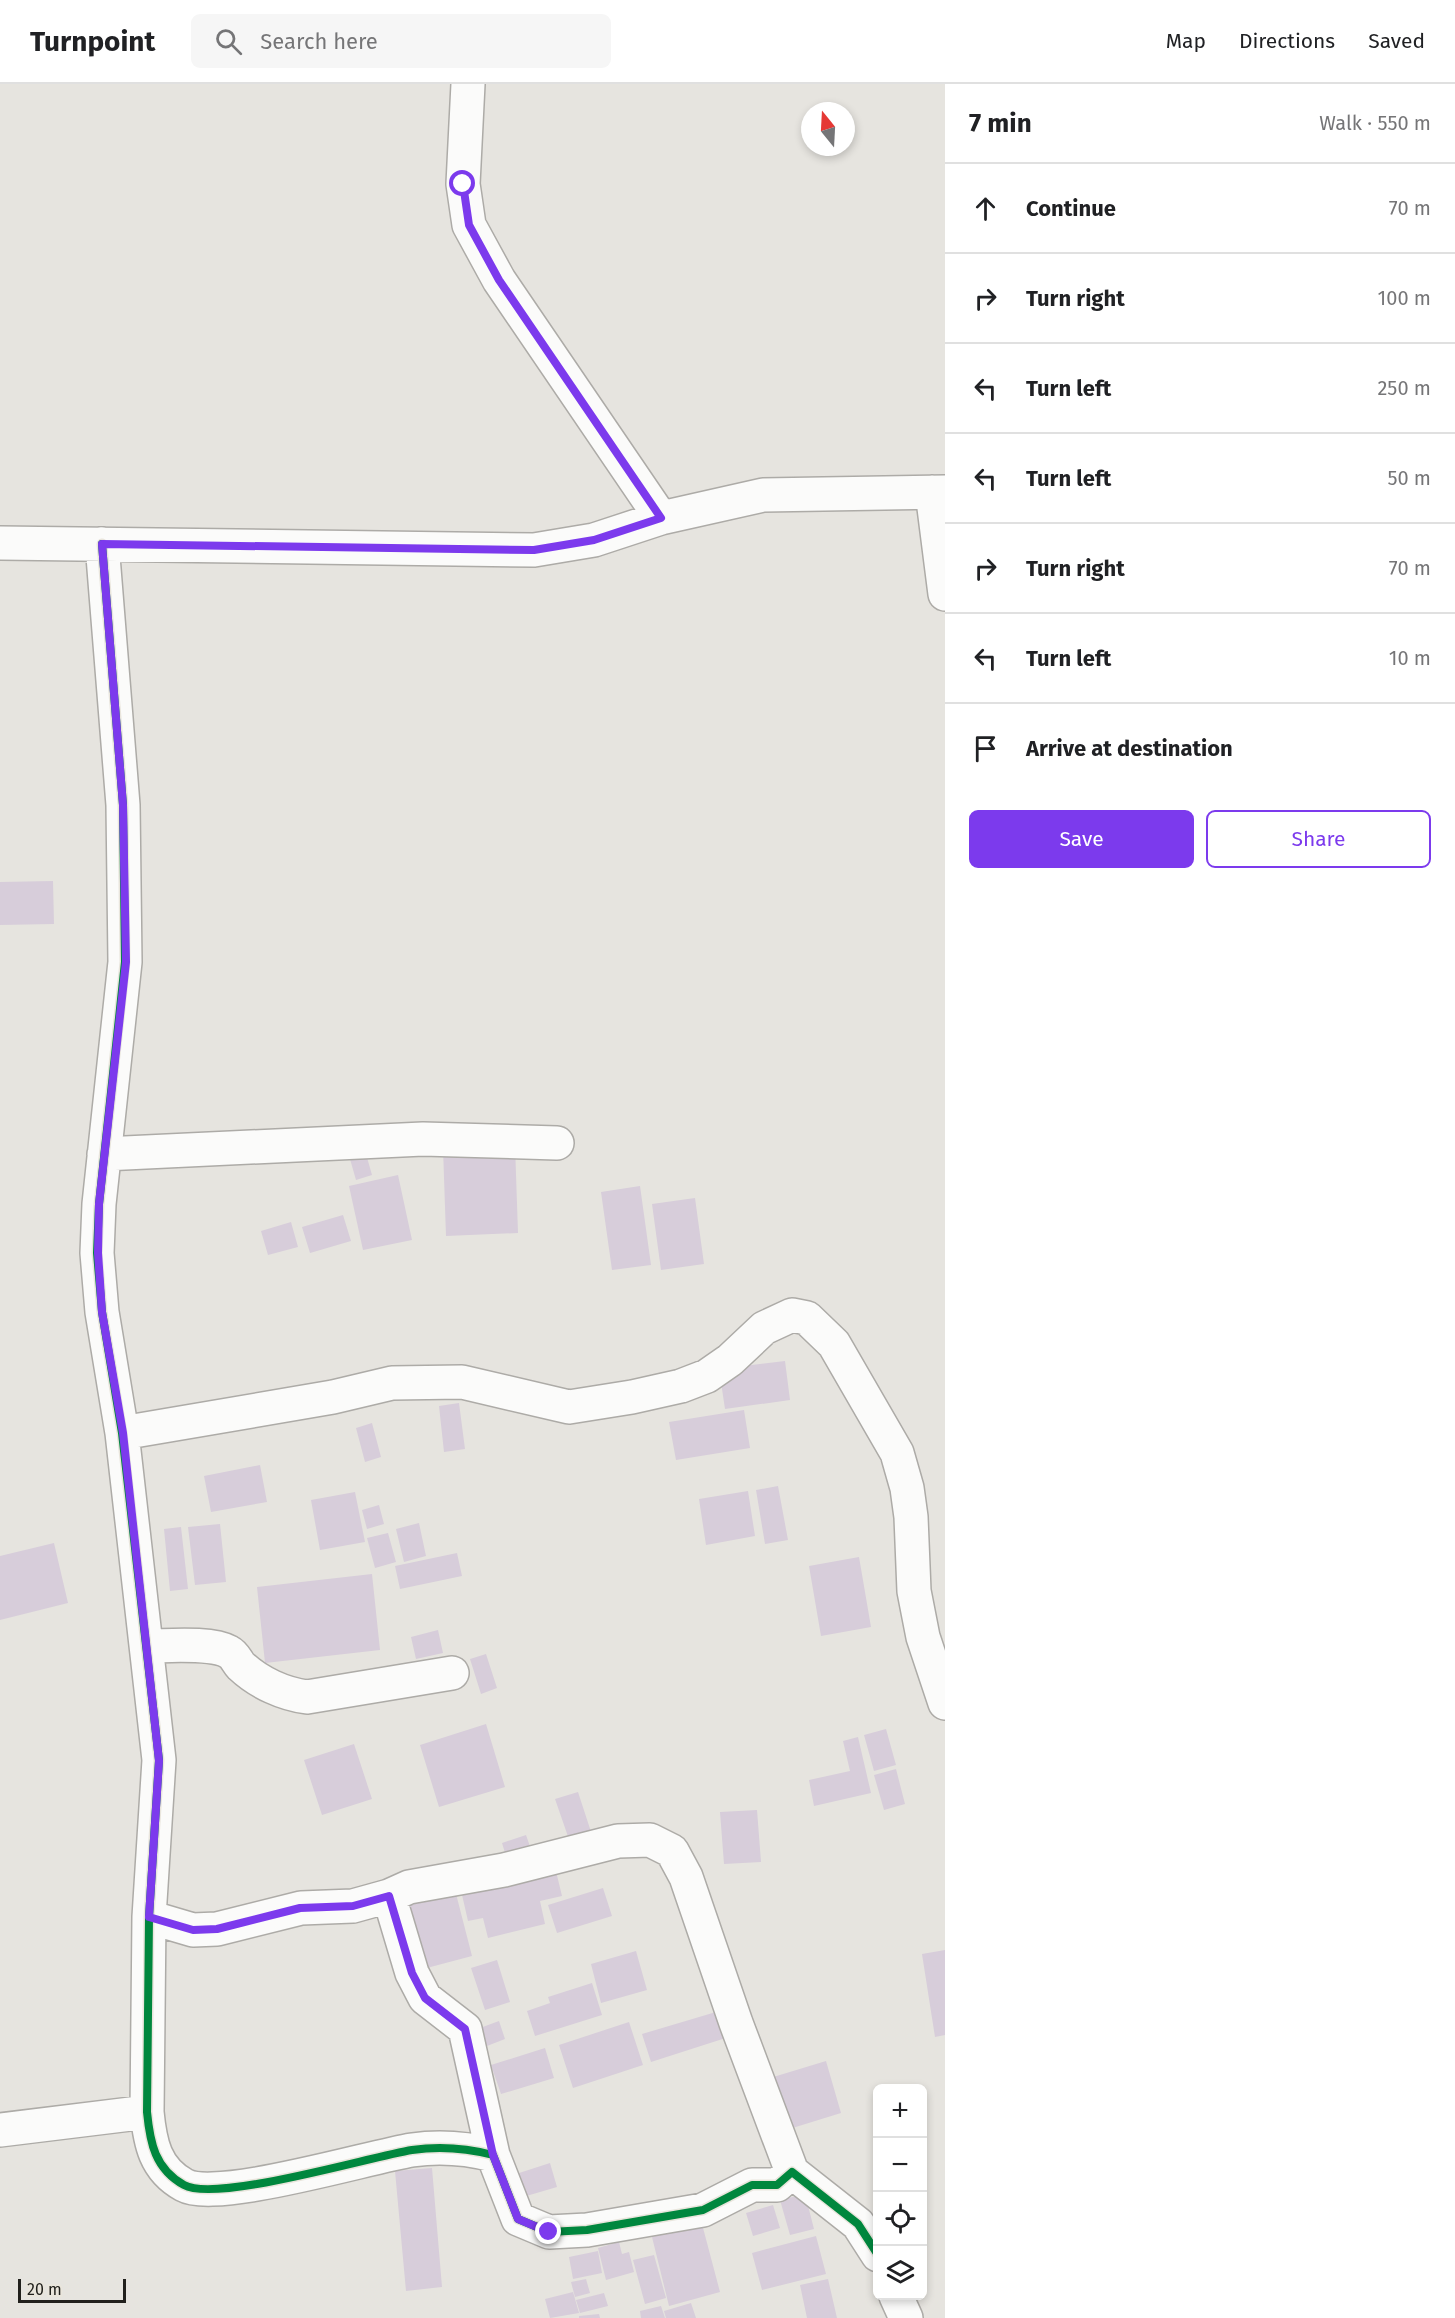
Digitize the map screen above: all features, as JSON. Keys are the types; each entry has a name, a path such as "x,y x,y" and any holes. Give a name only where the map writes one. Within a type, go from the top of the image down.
{"street":[{"path":"468,84 463,184 469,225 499,280 661,518"},
{"path":"0,543 534,550 594,540 661,518 763,495 938,492 945,594"},
{"path":"102,544 123,805 126,962 99,1204 98,1265 102,1312 123,1433 159,1761 149,1917 147,2112 150,2143 160,2166 186,2186 207,2190 321,2171 413,2150 464,2147 493,2155"},
{"path":"104,1154 423,1139 557,1143"},
{"path":"123,1433 333,1397 393,1383 462,1382 569,1407 632,1397 681,1386 707,1376 730,1360 764,1328 792,1315 807,1318 834,1344 897,1453 907,1488 911,1517 914,1591 923,1637 945,1703"},
{"path":"147,1646 218,1647 232,1653 241,1665 267,1683 290,1695 307,1697 452,1673"},
{"path":"149,1917 193,1930 217,1929 300,1908 353,1906 389,1896 409,1887 504,1870 618,1841 650,1840 672,1851 686,1876 736,2023 792,2172 858,2224 873,2247"},
{"path":"389,1896 412,1973 425,1998 465,2029 493,2155 518,2219 549,2232 586,2230 703,2210 752,2185 777,2185 792,2172"},
{"path":"0,2130 147,2112"},
{"path":"898,2300 906,2318"}],"building":[{"path":"53,881 54,924 0,925 0,882"},
{"path":"515,1145 518,1233 446,1236 443,1148"},
{"path":"366,1154 372,1175 356,1180 350,1159"},
{"path":"398,1175 412,1240 363,1250 349,1186"},
{"path":"640,1186 651,1265 612,1270 601,1192"},
{"path":"695,1198 704,1264 661,1270 652,1204"},
{"path":"343,1215 351,1241 310,1253 302,1227"},
{"path":"291,1222 298,1247 268,1255 261,1231"},
{"path":"785,1361 790,1400 725,1409 719,1369"},
{"path":"459,1403 465,1449 444,1452 439,1406"},
{"path":"744,1410 750,1448 676,1460 669,1422"},
{"path":"372,1423 381,1457 365,1462 356,1428"},
{"path":"260,1465 267,1502 211,1512 204,1476"},
{"path":"778,1486 788,1540 765,1544 756,1490"},
{"path":"748,1491 755,1536 706,1545 699,1499"},
{"path":"355,1492 365,1542 320,1550 311,1500"},
{"path":"379,1505 384,1524 367,1529 362,1510"},
{"path":"419,1523 426,1556 404,1562 396,1529"},
{"path":"220,1524 226,1582 195,1585 188,1527"},
{"path":"181,1527 188,1589 170,1591 164,1529"},
{"path":"388,1533 396,1562 375,1568 367,1538"},
{"path":"54,1543 68,1603 0,1620 0,1556"},
{"path":"457,1553 462,1576 400,1589 395,1566"},
{"path":"859,1557 871,1627 821,1636 809,1566"},
{"path":"372,1574 380,1650 265,1663 257,1587"},
{"path":"438,1630 443,1653 416,1659 411,1637"},
{"path":"486,1654 497,1688 481,1694 470,1659"},
{"path":"486,1724 505,1787 439,1807 420,1745"},
{"path":"886,1729 896,1765 874,1771 864,1735"},
{"path":"858,1737 871,1793 814,1806 809,1780 850,1771 843,1741"},
{"path":"354,1744 372,1799 322,1815 304,1760"},
{"path":"896,1769 905,1804 884,1810 874,1775"},
{"path":"578,1792 594,1841 572,1848 555,1799"},
{"path":"757,1810 761,1862 724,1864 720,1812"},
{"path":"526,1835 534,1858 509,1866 502,1843"},
{"path":"554,1863 562,1896 540,1901 545,1924 488,1938 483,1918 468,1921 460,1886"},
{"path":"454,1886 472,1956 423,1969 404,1899"},
{"path":"603,1888 612,1916 557,1933 548,1905"},
{"path":"945,1950 945,2035 935,2037 922,1954"},
{"path":"636,1951 647,1990 601,2003 591,1964"},
{"path":"497,1960 510,2002 485,2010 471,1968"},
{"path":"592,1983 602,2015 535,2036 527,2011 550,2003 548,1997"},
{"path":"726,2009 735,2035 651,2062 642,2034"},
{"path":"499,2021 505,2039 487,2046 480,2028"},
{"path":"629,2022 643,2065 573,2088 559,2045"},
{"path":"545,2048 554,2078 501,2094 491,2065"},
{"path":"826,2061 841,2113 786,2130 770,2078"},
{"path":"550,2163 557,2187 523,2197 516,2174"},
{"path":"432,2168 442,2287 406,2291 395,2171"},
{"path":"805,2194 814,2229 790,2235 780,2200"},
{"path":"773,2205 780,2228 753,2236 746,2213"},
{"path":"702,2224 720,2292 669,2306 652,2237"},
{"path":"816,2236 826,2274 762,2290 752,2253"},
{"path":"619,2242 622,2254 629,2252 634,2272 606,2280 598,2248"},
{"path":"598,2251 602,2273 573,2279 569,2257"},
{"path":"654,2255 666,2298 645,2304 633,2260"},
{"path":"586,2279 590,2293 575,2297 571,2282"},
{"path":"828,2279 837,2318 807,2318 800,2285"},
{"path":"573,2292 579,2313 550,2318 545,2299"},
{"path":"604,2293 608,2306 580,2313 576,2300"},
{"path":"691,2303 696,2318 666,2318 664,2311"},
{"path":"661,2306 665,2318 641,2318 640,2311"},
{"path":"599,2314 600,2318 579,2318 579,2316"}],"cycle path":[{"path":"102,544 123,805 125,962 99,1204 97,1253 102,1312 122,1433 159,1760 149,1917 147,2112 152,2145 160,2163 174,2179 184,2185 201,2189 227,2188 294,2177 412,2150 463,2149 493,2155 518,2219 549,2232 587,2230 703,2210 752,2185 777,2185 792,2172 858,2224 873,2247"}],"route":[{"path":"463,184 469,225 499,280 661,518 594,540 534,550 102,544 123,805 126,962 99,1204 98,1253 102,1312 123,1433 159,1761 156,1837 149,1917 193,1930 217,1929 300,1908 353,1906 375,1898 389,1896 412,1973 425,1998 465,2029 493,2155 518,2219 549,2232"}]}
